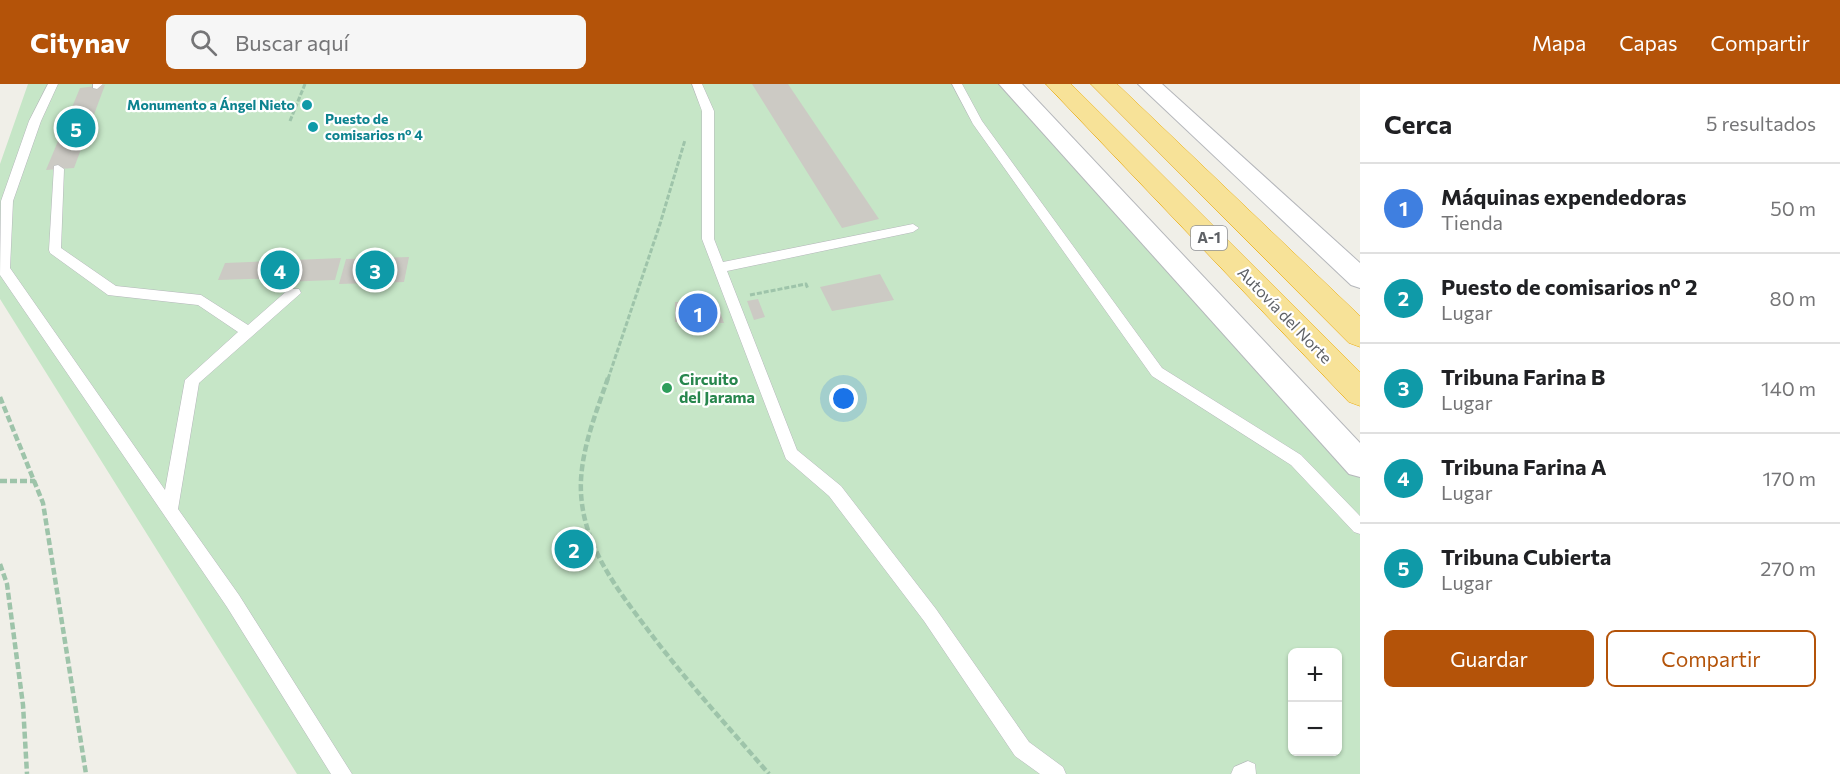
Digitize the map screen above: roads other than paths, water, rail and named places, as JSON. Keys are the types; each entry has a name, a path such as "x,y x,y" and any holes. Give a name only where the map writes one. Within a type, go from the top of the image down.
{"highway":[{"name":"Autovía del Norte","path":"1058,84 1360,393"},
{"name":"A-1","path":"1103,84 1360,335"}],"street":[{"path":"1010,84 1360,464"},
{"path":"1149,84 1360,279"}],"lane":[{"path":"53,84 34,122 7,201 3,269 233,602 342,774"},
{"path":"697,84 708,111 708,239 792,454 835,491 930,615 1022,749 1056,774"},
{"path":"957,84 976,122 1157,372 1296,460 1360,527"},
{"path":"58,169 55,250 113,291 201,300 248,332"},
{"path":"719,268 913,228"},
{"path":"170,510 192,380 294,293"}],"place":[{"name":"Monumento a Ángel Nieto","path":"307,105"},
{"name":"Puesto de comisarios nº 4","path":"313,127"},
{"name":"Tribuna Cubierta","path":"76,128"},
{"name":"Tribuna Farina A","path":"280,270"},
{"name":"Tribuna Farina B","path":"375,270"},
{"name":"Máquinas expendedoras","path":"698,313"},
{"name":"Circuito del Jarama","path":"667,388"},
{"name":"Puesto de comisarios nº 2","path":"574,549"}]}
